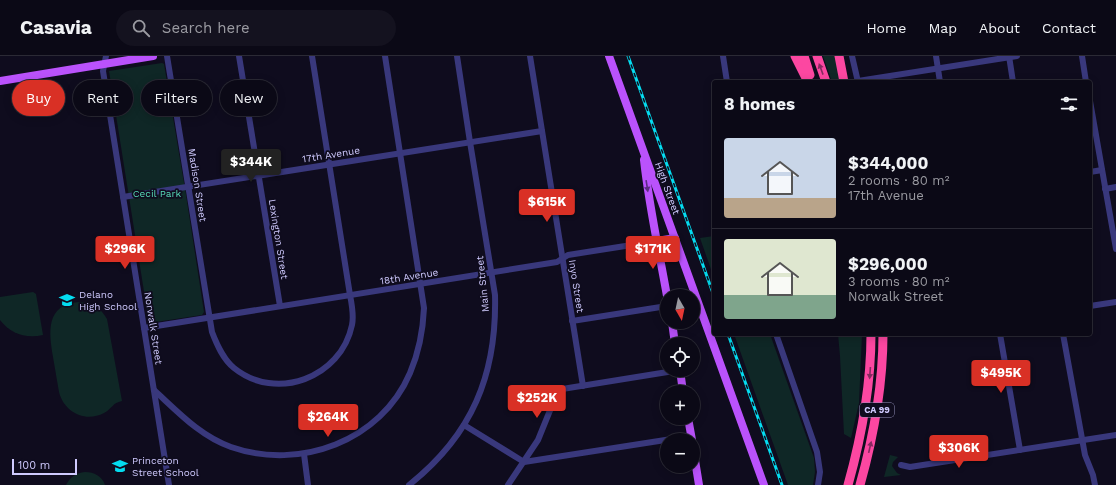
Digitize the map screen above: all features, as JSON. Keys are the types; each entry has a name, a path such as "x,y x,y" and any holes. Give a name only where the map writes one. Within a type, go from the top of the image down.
{"highway":[{"path":"795,56 807,80"},
{"path":"804,56 812,80"},
{"path":"817,56 825,80"},
{"path":"839,56 844,80"},
{"name":"CA 99","path":"848,485 860,437 867,396 870,374 871,336"},
{"name":"CA 99","path":"860,485 870,450 878,407 883,336"}],"main road":[{"path":"0,81 105,60 153,56"},
{"name":"High Street","path":"609,56 764,485"},
{"path":"643,147 645,174 666,289"},
{"name":"18th Avenue","path":"657,240 675,238"},
{"path":"697,473 699,485"}],"street":[{"name":"Madison Street","path":"167,56 209,318 217,345 224,357 234,368 261,381 276,384 291,384 319,373 331,363 340,352 347,340 352,325 350,295 312,56"},
{"name":"Lexington Street","path":"239,56 280,306"},
{"path":"154,390 192,425 210,437 239,450 280,456 304,454 335,446 370,425 399,394 410,374 418,352 423,330 424,308 422,284 385,56"},
{"name":"Main Street","path":"409,485 439,458 452,443 464,425 483,386 492,352 496,318 492,273 470,142 458,56"},
{"name":"Inyo Street","path":"530,56 583,386"},
{"path":"723,56 727,80"},
{"path":"852,56 858,80"},
{"path":"936,56 940,80"},
{"path":"869,80 1017,56"},
{"path":"1082,56 1086,80"},
{"path":"1009,57 1013,80"},
{"name":"Norwalk Street","path":"105,60 103,71 169,485"},
{"path":"1092,112 1116,249"},
{"name":"17th Avenue","path":"123,197 542,131"},
{"path":"1092,172 1102,170"},
{"path":"1105,189 1116,187"},
{"name":"18th Avenue","path":"144,328 557,262 568,255 657,240"},
{"path":"1092,306 1116,302"},
{"path":"572,321 660,307"},
{"path":"777,336 817,452 820,472 818,485"},
{"path":"1000,336 1020,450"},
{"path":"1063,336 1085,455 1093,475 1095,485"},
{"path":"508,485 538,440 553,403 553,395 556,390 660,373"},
{"path":"464,425 524,462 660,442"},
{"path":"900,465 910,467 1116,435"},
{"path":"304,454 308,485"}],"green space":[{"path":"823,56 835,56 841,80 831,80"},
{"name":"Cecil Park","path":"162,63 164,64 167,80 141,80 141,116 173,116 204,312 202,315 149,323 116,116 133,116 133,80 110,80 109,71"},
{"path":"712,236 712,272 700,238"},
{"path":"33,292 36,294 43,335 25,336 9,329 0,320 0,297"},
{"path":"79,302 96,307 107,319 122,401 116,403 104,413 90,417 76,414 65,405 62,399 59,392 51,338 52,321 55,314 60,308 68,304"},
{"path":"735,336 771,336 814,458 815,472 813,485 788,485"},
{"path":"838,336 862,336 859,403 851,438 844,434"},
{"path":"890,455 898,457 893,462 892,466 897,473 901,475 884,477"},
{"path":"85,472 97,475 102,479 105,485 66,485 74,476"}],"railway":[{"path":"628,56 712,290"},
{"path":"729,336 782,485"}],"place":[{"name":"Delano High School","path":"67,300"},
{"name":"Princeton Street School","path":"120,466"}]}
